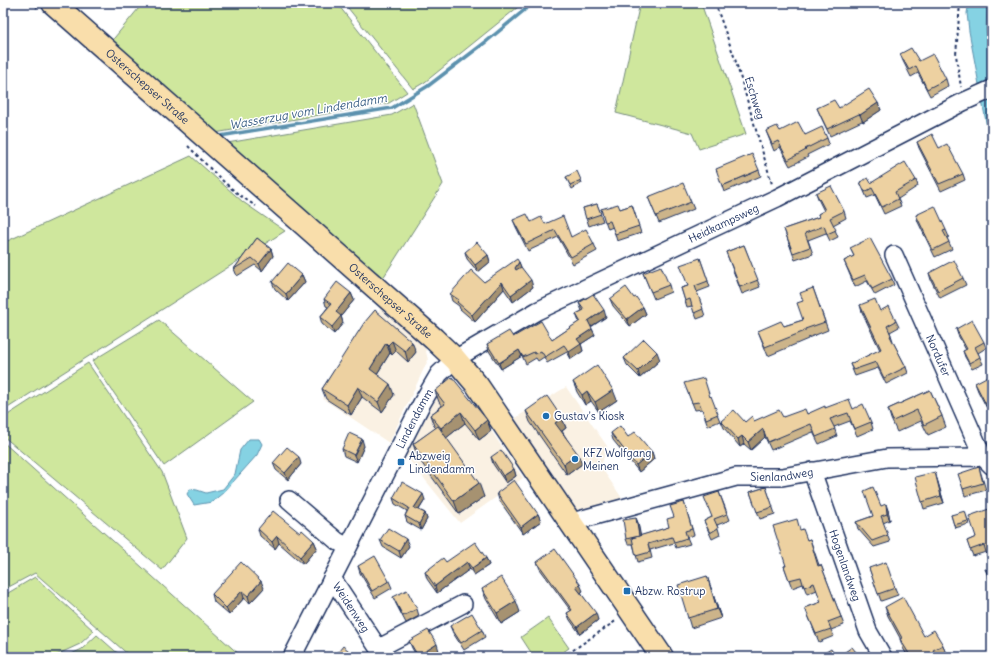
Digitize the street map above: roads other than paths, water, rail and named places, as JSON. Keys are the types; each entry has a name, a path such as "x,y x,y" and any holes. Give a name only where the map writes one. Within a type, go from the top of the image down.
{"main road":[{"name":"Osterschepser Straße","path":"54,3 434,338 455,359 477,385 572,522 662,657"}],"street":[{"name":"Heidkampsweg","path":"455,359 538,311 777,198 992,89"},
{"name":"Nordufer","path":"894,255 988,462"},
{"name":"Lindendamm","path":"292,657 412,422 439,374 455,359"},
{"name":"Sienlandweg","path":"572,522 736,477 782,477 887,458 988,462"},
{"name":"Hogenlandweg","path":"812,471 868,631 883,657"},
{"path":"289,500 338,541 348,547"},
{"name":"Weidenweg","path":"332,578 382,653"},
{"path":"382,653 463,604"}],"water":[{"path":"969,3 987,3 986,31 992,60 992,154 969,31 967,13"},
{"path":"249,439 259,439 262,444 257,455 224,492 212,502 194,505 187,494 190,489 206,493 223,489 235,474 240,450"}],"waterway":[{"name":"Wasserzug vom Lindendamm","path":"220,136 392,108 428,86 487,41 533,3"}],"place":[{"name":"Gustav's Kiosk","path":"546,416"},
{"name":"KFZ Wolfgang Meinen","path":"575,459"},
{"name":"Abzweig Lindendamm","path":"401,462"},
{"name":"Abzw. Rostrup","path":"627,591"}]}
